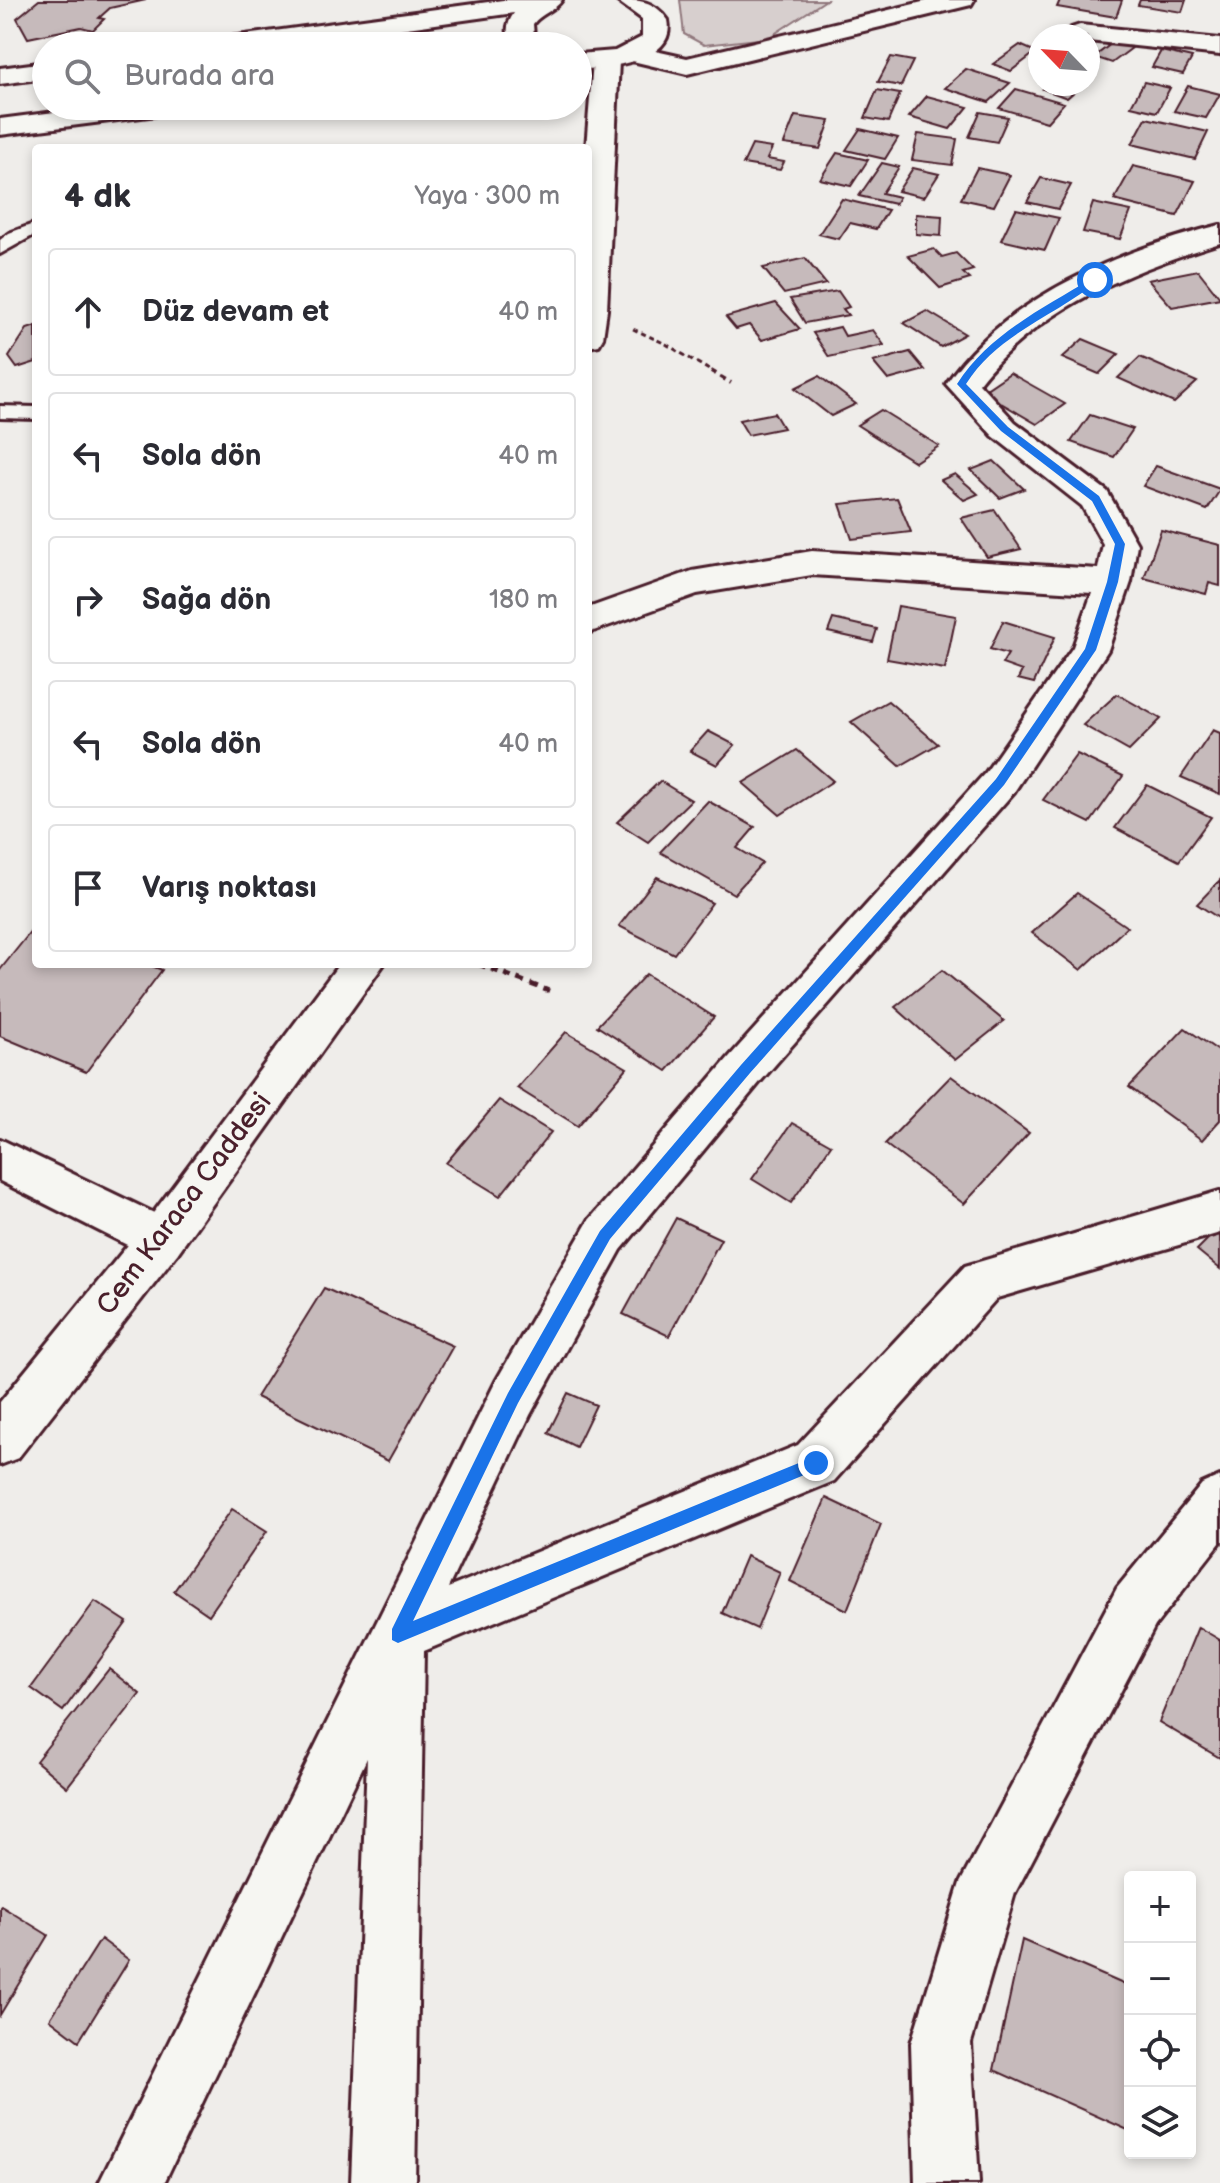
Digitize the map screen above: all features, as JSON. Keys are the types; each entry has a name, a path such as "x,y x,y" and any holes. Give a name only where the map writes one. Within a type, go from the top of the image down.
{"street":[{"path":"592,62 633,54 653,41 658,26 648,11 628,0"},
{"path":"633,54 687,66 962,0"},
{"path":"323,32 545,1"},
{"path":"521,32 520,23 532,8 545,1"},
{"path":"1100,35 1220,47"},
{"path":"0,76 32,72"},
{"path":"0,127 55,120"},
{"path":"592,120 592,144"},
{"path":"131,2183 513,1398 605,1235 745,1069 1000,782 1090,650 1113,582 1120,544 1095,499 1004,429 962,384 975,363 1028,320 1095,280 1181,245 1220,234"},
{"path":"592,620 692,583 812,563 1113,582"},
{"name":"Cem Karaca Caddesi","path":"0,1441 161,1239 360,968"},
{"path":"0,1159 161,1239"},
{"path":"398,1635 816,1463 982,1281 1220,1212"},
{"path":"947,2183 941,2043 989,1883 1136,1607 1220,1502"},
{"path":"383,2183 398,1635"}],"lane":[{"path":"0,249 15,237 32,230"},
{"path":"0,412 32,413"}],"path":[{"path":"666,344 731,383"},
{"path":"489,968 549,991"}],"shaded area":[{"path":"680,0 826,0 768,38 704,45 684,34"}],"building":[{"path":"39,0 146,0 110,8 99,18 104,19 93,30 81,27 57,32 32,32 32,37 28,38 17,18"},
{"path":"1060,0 1122,0 1116,17 1057,7"},
{"path":"1140,0 1186,0 1182,12 1138,5"},
{"path":"1115,41 1132,48 1112,63 1100,59 1100,52"},
{"path":"1020,45 1028,48 1028,58 1011,71 993,64"},
{"path":"1161,51 1192,58 1183,74 1152,67"},
{"path":"891,57 913,61 901,86 878,82"},
{"path":"966,69 1010,83 989,102 945,88"},
{"path":"1144,82 1170,88 1157,112 1131,106"},
{"path":"1188,86 1220,94 1206,118 1174,111"},
{"path":"1016,89 1028,92 1028,96 1064,103 1047,122 999,108"},
{"path":"877,90 900,94 888,122 865,118"},
{"path":"927,96 968,107 950,129 909,117"},
{"path":"980,112 1008,117 997,142 969,137"},
{"path":"795,116 830,121 820,149 784,144"},
{"path":"1146,118 1208,132 1195,159 1132,144"},
{"path":"860,129 898,138 885,159 846,150"},
{"path":"918,134 957,139 952,165 912,160"},
{"path":"752,145 772,148 767,159 784,162 780,170 743,164"},
{"path":"837,153 868,160 851,186 820,179"},
{"path":"882,163 899,167 882,193 899,197 895,204 859,196"},
{"path":"1133,166 1195,181 1177,216 1114,200"},
{"path":"913,168 939,174 924,197 898,191"},
{"path":"977,168 1010,175 994,206 961,199"},
{"path":"1041,178 1071,185 1058,209 1027,202"},
{"path":"842,199 888,210 876,229 850,223 839,239 819,234"},
{"path":"1093,203 1131,211 1120,239 1083,232"},
{"path":"1016,209 1059,218 1045,250 1001,240"},
{"path":"916,214 942,216 941,236 916,234"},
{"path":"934,249 942,257 956,253 973,270 963,273 970,279 940,288 908,256"},
{"path":"805,258 826,284 784,294 763,268"},
{"path":"1198,270 1220,298 1172,307 1148,280"},
{"path":"838,291 849,307 843,309 848,315 805,323 790,299"},
{"path":"776,303 800,329 762,340 749,325 736,329 726,317"},
{"path":"927,311 965,334 941,347 904,323"},
{"path":"32,327 32,363 17,368 9,357 27,329"},
{"path":"840,327 845,336 873,330 884,345 829,357 813,333"},
{"path":"1083,339 1119,354 1099,374 1062,358"},
{"path":"910,352 925,370 888,380 873,362"},
{"path":"1140,357 1197,382 1174,403 1118,378"},
{"path":"1010,373 1065,404 1037,424 982,392"},
{"path":"819,376 856,404 831,416 795,388"},
{"path":"881,410 939,446 915,462 857,425"},
{"path":"774,413 783,428 748,435 739,420"},
{"path":"1090,415 1133,429 1114,457 1071,442"},
{"path":"994,461 1024,489 1000,498 971,470"},
{"path":"1156,466 1220,490 1207,510 1143,486"},
{"path":"955,474 978,494 964,500 941,480"},
{"path":"897,498 911,532 852,539 840,504"},
{"path":"995,510 1021,549 987,557 961,518"},
{"path":"1161,530 1220,545 1220,586 1209,583 1206,594 1144,578"},
{"path":"898,606 956,616 945,669 887,659"},
{"path":"833,619 877,629 873,642 828,632"},
{"path":"1003,621 1055,637 1034,683 1018,679 1022,671 1002,664 1008,654 990,649"},
{"path":"1117,694 1161,719 1129,751 1083,725"},
{"path":"888,701 938,744 900,766 851,722"},
{"path":"1213,730 1220,733 1220,794 1181,777"},
{"path":"708,731 735,745 717,765 690,751"},
{"path":"797,750 833,781 780,815 743,783"},
{"path":"1077,754 1123,776 1090,823 1043,800"},
{"path":"660,781 691,800 648,842 617,822"},
{"path":"1147,785 1211,817 1179,861 1115,828"},
{"path":"708,801 755,827 737,848 762,863 734,894 660,852"},
{"path":"657,877 712,903 674,954 619,926"},
{"path":"1220,880 1220,919 1197,904"},
{"path":"1077,893 1127,927 1081,970 1032,933"},
{"path":"32,930 32,968 162,970 86,1072 0,1036 0,970"},
{"path":"942,970 1004,1021 955,1060 895,1007"},
{"path":"646,974 714,1017 667,1071 597,1026"},
{"path":"1185,1028 1220,1052 1220,1120 1202,1140 1129,1087"},
{"path":"566,1032 627,1068 578,1126 517,1088"},
{"path":"951,1076 1029,1133 964,1204 885,1144"},
{"path":"499,1100 551,1132 500,1196 446,1163"},
{"path":"792,1123 831,1145 791,1203 752,1179"},
{"path":"676,1218 721,1239 669,1336 623,1314"},
{"path":"1220,1227 1220,1269 1197,1250"},
{"path":"324,1288 453,1346 388,1461 256,1397"},
{"path":"568,1393 596,1405 576,1447 548,1433"},
{"path":"826,1498 881,1524 847,1610 790,1581"},
{"path":"232,1509 267,1531 209,1615 174,1591"},
{"path":"746,1556 780,1572 757,1629 722,1613"},
{"path":"95,1601 127,1622 63,1711 31,1688"},
{"path":"1198,1627 1220,1640 1220,1758 1159,1722"},
{"path":"109,1669 140,1694 67,1787 36,1761"},
{"path":"0,1907 48,1935 0,2015"},
{"path":"101,1939 129,1960 79,2041 50,2019"},
{"path":"1022,1940 1124,1984 1124,2128 994,2070"}],"route":[{"path":"816,1463 398,1635 513,1398 605,1235 745,1069 1000,782 1090,650 1113,582 1120,544 1095,499 1004,429 962,384 975,363 1028,320 1095,280"}]}
